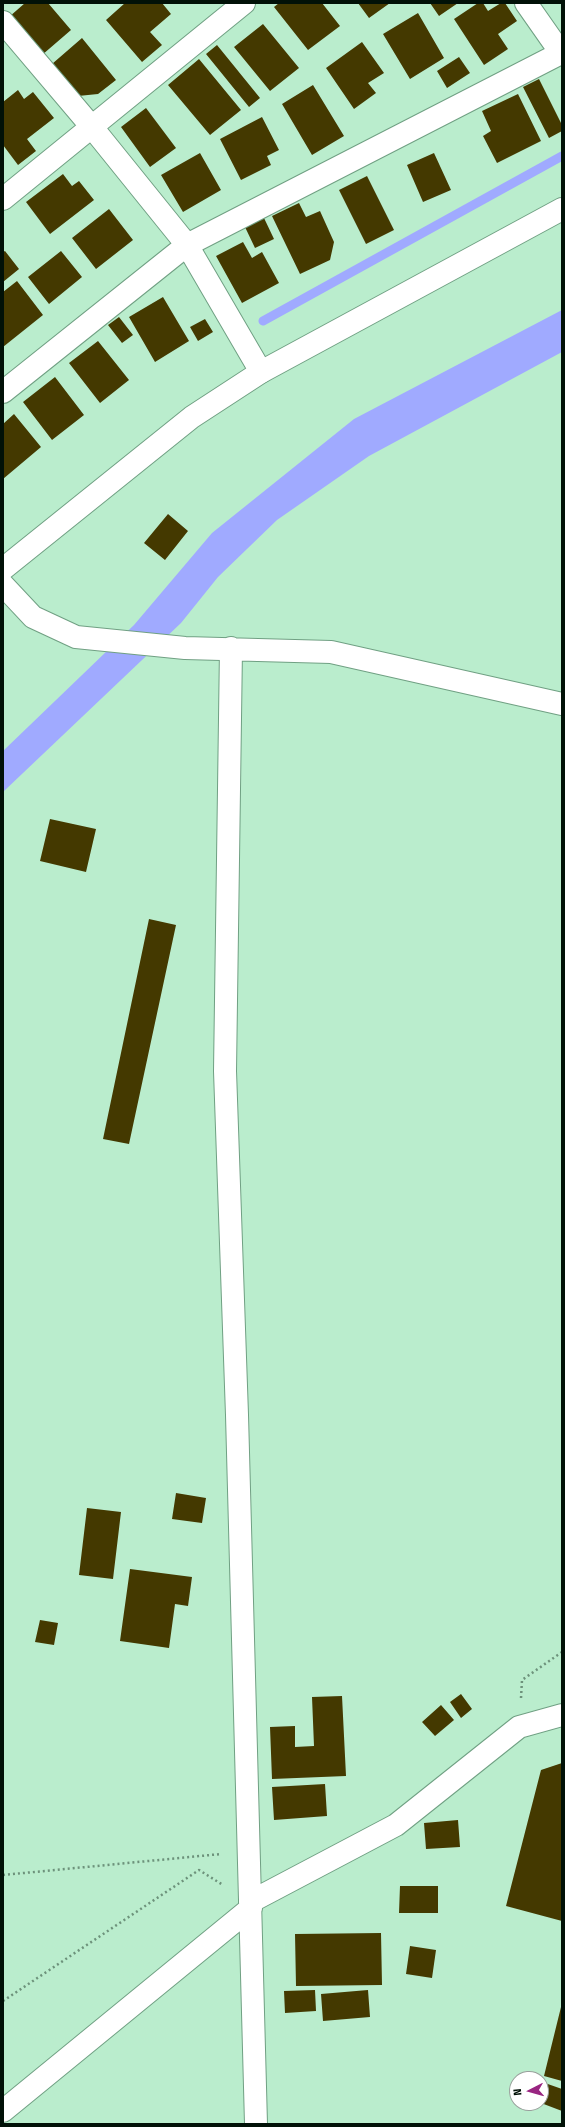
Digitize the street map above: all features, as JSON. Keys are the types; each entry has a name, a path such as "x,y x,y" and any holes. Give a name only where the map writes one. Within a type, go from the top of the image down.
{"street":[{"path":"3,199 244,3"},
{"path":"3,392 187,245 561,53 526,3"},
{"path":"3,22 91,126 187,245 260,372"},
{"path":"3,569 192,417 260,372 562,209"},
{"path":"3,585 33,617 76,637 185,648 231,648 331,652 562,704"},
{"path":"231,648 225,1071 251,1905 256,2124"},
{"path":"3,2111 251,1905 396,1825 519,1727 562,1715"}],"path":[{"path":"519,1727 522,1680 562,1652"},
{"path":"3,1875 249,1851"},
{"path":"3,2001 199,1870 251,1905"}],"water":[{"path":"562,310 562,352 369,456 277,520 218,577 181,623 3,792 3,751 134,625 212,533 354,419"}],"building":[{"path":"25,3 48,3 71,30 42,55 9,17"},
{"path":"125,3 162,3 171,14 150,32 162,45 142,62 106,20"},
{"path":"279,3 322,3 340,26 308,50 274,7"},
{"path":"358,3 390,3 369,18"},
{"path":"430,3 458,3 439,16"},
{"path":"478,3 483,3 488,11 501,3 505,3 517,21 498,34 508,49 484,65 454,19"},
{"path":"418,13 444,58 410,79 383,34"},
{"path":"263,24 299,68 270,91 234,47"},
{"path":"82,38 116,80 98,94 78,96 52,64"},
{"path":"362,42 384,73 368,83 376,93 354,109 326,68"},
{"path":"217,45 260,98 249,107 206,54"},
{"path":"459,57 470,73 447,88 437,71"},
{"path":"199,59 241,110 210,135 168,85"},
{"path":"539,79 562,125 562,131 549,138 523,87"},
{"path":"313,85 344,136 312,155 282,104"},
{"path":"18,90 24,99 33,92 54,118 27,139 36,151 18,165 3,145 3,102"},
{"path":"518,94 541,141 497,163 483,136 491,131 482,111"},
{"path":"146,108 176,148 150,167 121,127"},
{"path":"262,117 279,150 267,156 271,165 241,180 220,139"},
{"path":"200,153 221,190 183,212 161,175"},
{"path":"434,153 451,190 423,202 407,165"},
{"path":"63,174 72,186 79,181 94,200 50,234 26,202"},
{"path":"367,176 394,230 366,244 339,190"},
{"path":"299,203 306,217 320,211 334,242 330,260 300,274 272,216"},
{"path":"109,209 133,240 96,269 72,238"},
{"path":"264,218 274,239 255,248 245,227"},
{"path":"243,242 252,258 262,252 279,283 242,303 216,256"},
{"path":"5,251 19,269 3,282 3,252"},
{"path":"61,251 82,277 49,304 28,277"},
{"path":"17,281 43,315 3,347 3,292"},
{"path":"163,297 189,341 155,362 129,317"},
{"path":"119,317 133,335 122,343 108,325"},
{"path":"205,319 213,332 198,341 190,327"},
{"path":"98,341 129,380 100,403 69,363"},
{"path":"55,377 84,415 52,440 23,402"},
{"path":"14,414 41,447 3,479 3,424"},
{"path":"168,514 188,531 165,560 144,543"},
{"path":"50,819 96,829 86,872 40,861"},
{"path":"149,919 176,925 129,1144 103,1139"},
{"path":"176,1493 206,1498 202,1523 172,1519"},
{"path":"87,1508 121,1512 113,1579 79,1575"},
{"path":"130,1569 192,1577 188,1606 175,1604 169,1648 120,1641"},
{"path":"40,1620 58,1623 54,1645 35,1642"},
{"path":"461,1694 472,1709 461,1718 450,1702"},
{"path":"342,1696 346,1776 272,1779 270,1727 295,1726 295,1747 314,1746 312,1697"},
{"path":"441,1705 454,1720 435,1736 422,1722"},
{"path":"562,1763 562,1921 506,1906 541,1770"},
{"path":"325,1784 327,1816 274,1820 272,1787"},
{"path":"458,1820 460,1847 426,1849 424,1823"},
{"path":"400,1886 438,1886 438,1913 399,1913"},
{"path":"381,1933 382,1985 296,1986 295,1934"},
{"path":"410,1946 436,1950 432,1978 406,1974"},
{"path":"315,1990 316,2011 285,2013 284,1991"},
{"path":"368,1990 370,2017 323,2021 321,1994"},
{"path":"562,2007 562,2081 549,2077 549,2071 545,2071"},
{"path":"549,2084 562,2089 562,2111 549,2106"}],"waterway":[{"path":"263,321 562,156"}]}
